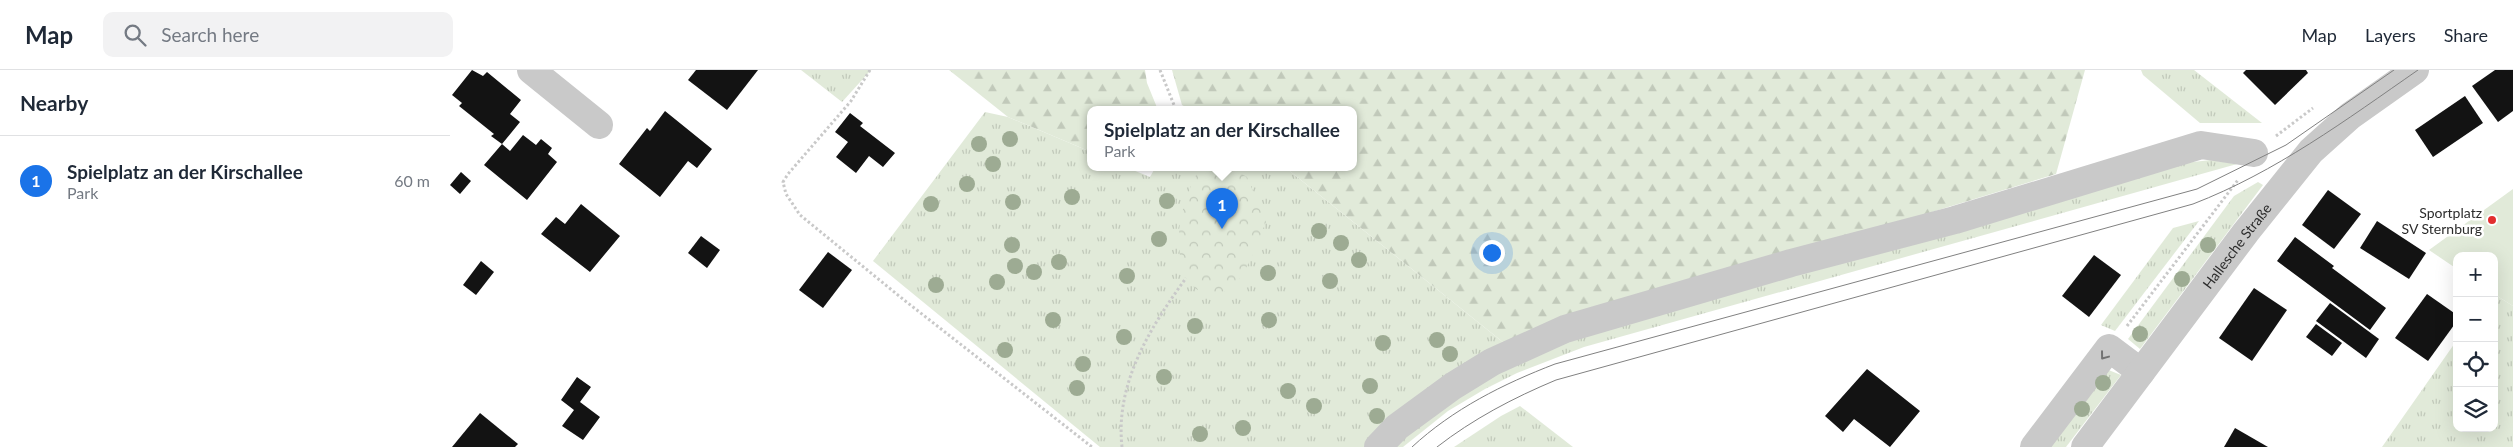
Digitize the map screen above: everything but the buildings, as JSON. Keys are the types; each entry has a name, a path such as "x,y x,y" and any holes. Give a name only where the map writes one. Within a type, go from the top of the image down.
{"street":[{"path":"531,70 599,125"},
{"name":"Hallesche Straße","path":"2085,447 2246,232 2311,151 2343,121 2415,70"},
{"path":"1378,447 1397,427 1452,386 1492,362 1566,329 1791,263 1955,220 2200,146 2254,153"},
{"path":"2034,447 2109,348 2141,372"}],"path":[{"path":"870,70 851,101 788,174 783,182 786,194 800,215 904,300 1092,447"},
{"path":"1160,70 1174,106"},
{"path":"2254,153 2318,104"},
{"path":"2109,348 2221,204"},
{"path":"1122,447 1120,426 1135,360 1152,328 1186,278"}],"green space":[{"path":"801,70 871,70 842,102"},
{"path":"949,70 1145,70 1147,83 1156,106 1087,106 1087,150 1008,117"},
{"path":"1172,70 2085,70 2056,174 1504,343 1290,171 1357,171 1357,106 1182,105"},
{"path":"2141,70 2194,70 2262,123 2200,123 2143,75"},
{"path":"985,112 1008,117 1087,150 1087,171 1135,171 1150,177 1153,171 1290,171 1504,343 1370,447 1100,447 873,261"},
{"path":"2211,160 2237,164 1584,347 1517,373 1485,389 1448,411 1403,447 1388,447 1526,350 2175,164"},
{"path":"1198,171 1236,171 1247,177 1266,222 1244,272 1234,286 1222,292 1209,293 1199,290 1191,284 1181,264 1179,227"},
{"path":"2258,182 2263,185 2140,349 2128,339 2234,196"},
{"name":"Sportplatz SV Sternburg","path":"2513,189 2513,306 2498,297 2498,252 2453,252 2453,266 2429,250"},
{"path":"2199,221 2115,331 2101,325 2173,228"},
{"path":"2498,297 2513,306 2513,447 2382,447 2453,346 2453,432 2498,432"},
{"path":"2106,369 2121,375 2066,447 2047,447"},
{"path":"1520,406 1573,447 1454,447 1501,416"}],"tram line":[{"path":"1412,447 1444,421 1479,399 1516,380 1555,364 2197,189 2286,145 2394,70"},
{"path":"1437,447 1465,427 1494,410 1556,380 2193,204 2253,177 2282,161 2418,70"}],"place":[{"name":"Sportplatz SV Sternburg","path":"2492,220"},
{"name":"Spielplatz an der Kirschallee","path":"1222,229"}]}
